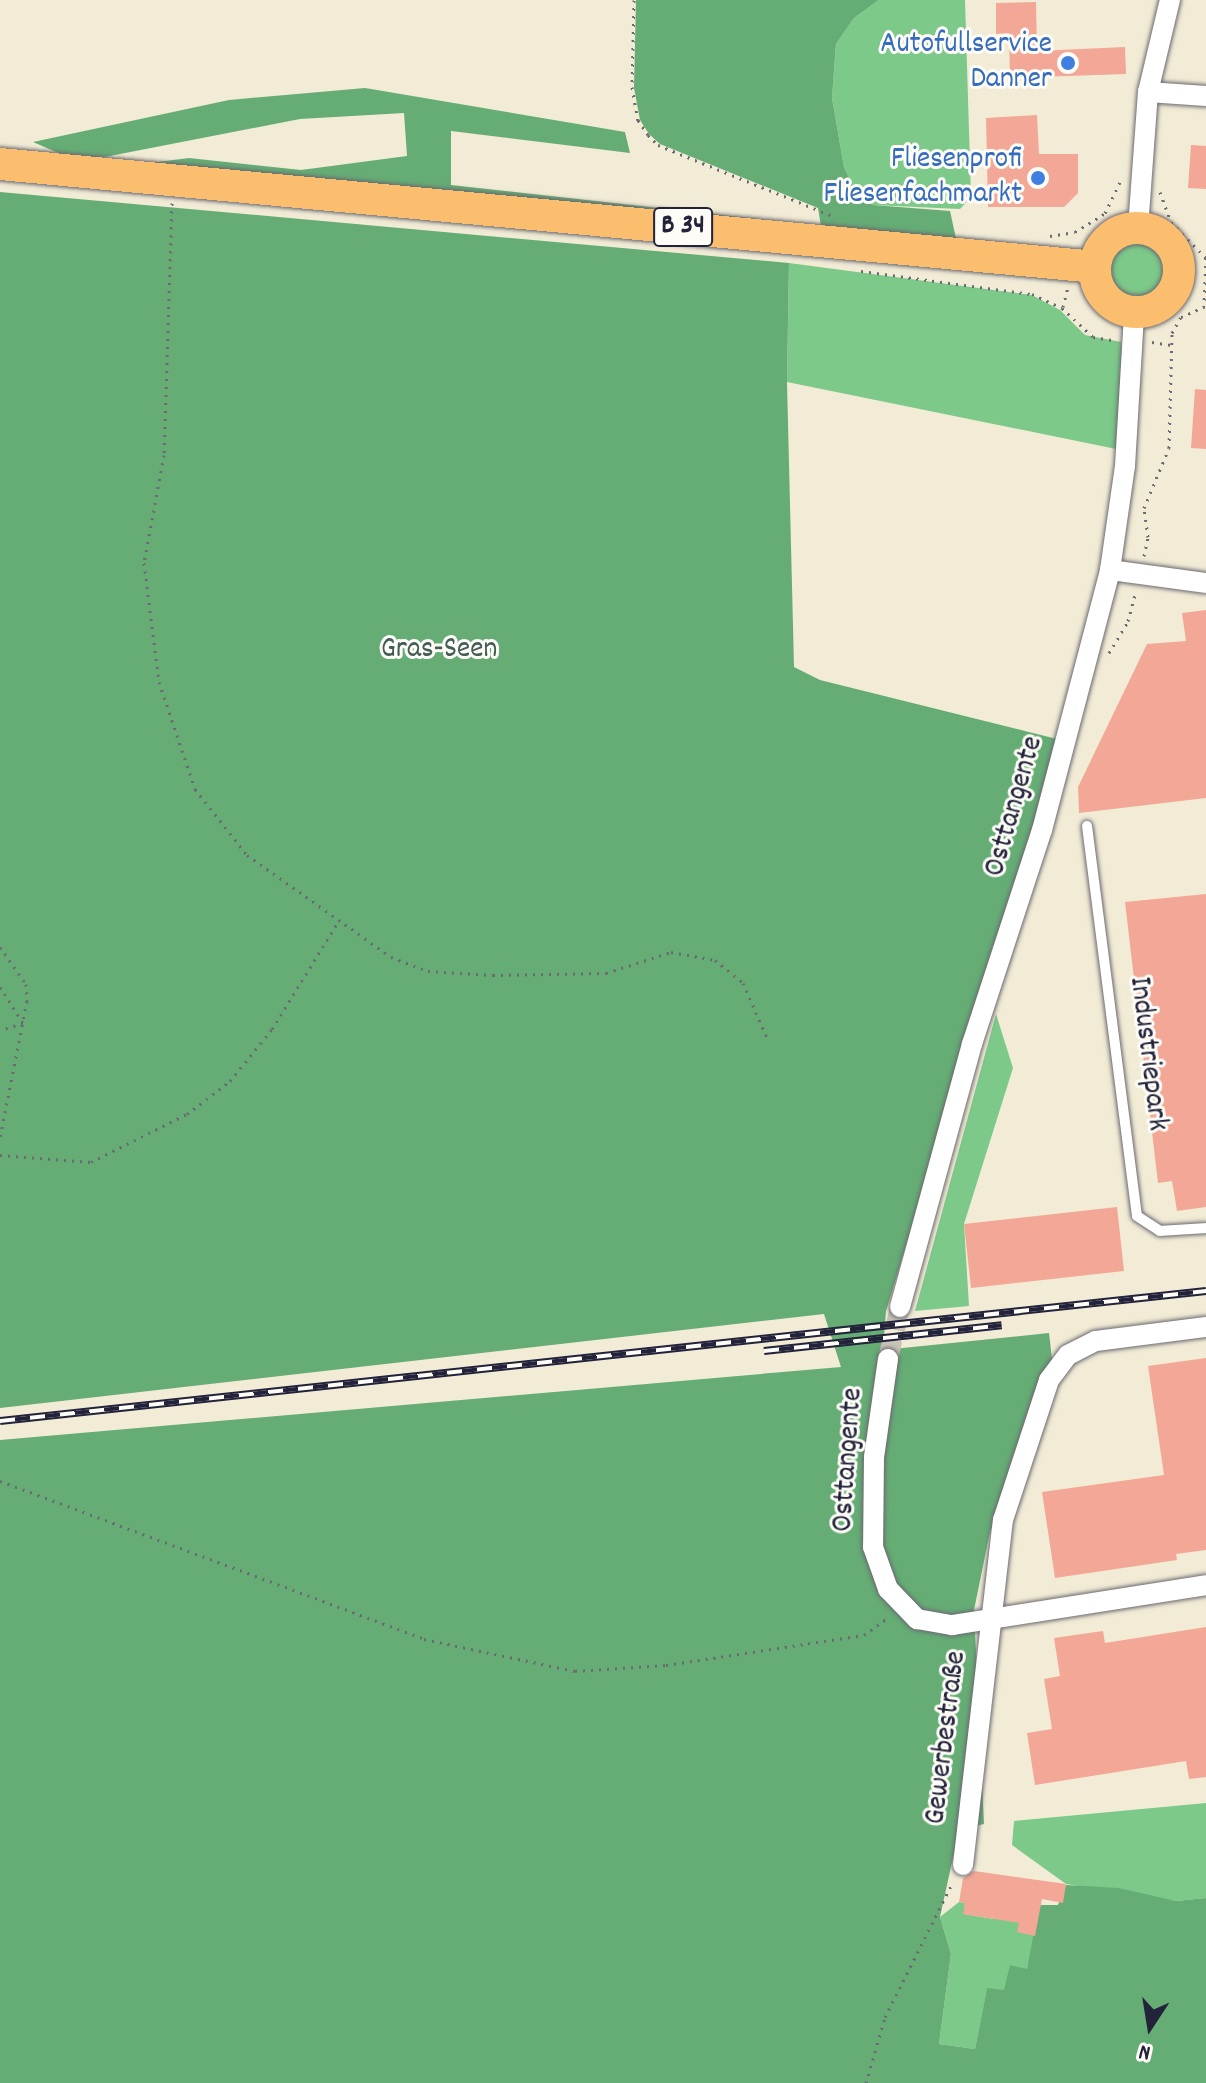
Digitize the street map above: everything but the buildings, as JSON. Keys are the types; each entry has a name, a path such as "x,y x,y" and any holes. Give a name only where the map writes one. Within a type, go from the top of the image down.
{"main road":[{"name":"B 34","path":"0,164 1095,267"},
{"path":"1138,228 1164,238 1200,288 1159,307 1133,326 1109,302 1096,280 1095,267 1104,243 1138,228"}],"street":[{"path":"1138,228 1148,92 1170,0"},
{"path":"1148,92 1206,96"},
{"name":"Osttangente","path":"900,1307 972,1044 1042,830 1110,570 1125,466 1133,326"},
{"path":"1110,570 1206,583"},
{"name":"Gewerbestraße","path":"963,1865 1003,1520 1049,1380 1068,1355 1096,1341 1206,1327"},
{"name":"Osttangente","path":"888,1359 874,1457 873,1547 878,1570 902,1607"},
{"name":"Gewerbestraße","path":"992,1618 1206,1585"},
{"path":"902,1607 932,1624 992,1618"}],"lane":[{"name":"Industriepark","path":"1087,826 1137,1216 1160,1231 1206,1228"}],"path":[{"path":"634,0 632,87 638,120 648,135 658,145 845,218"},
{"path":"1042,237 1075,232 1105,213 1124,165 1141,157"},
{"path":"1159,186 1171,222 1206,258 1200,288 1181,317 1172,345"},
{"path":"156,203 187,206"},
{"path":"172,205 164,455 144,563 159,682 195,789 247,855 391,957 428,971 606,973 671,952 715,960 743,983 768,1040"},
{"path":"858,271 1032,294 1062,308 1093,337 1133,326"},
{"path":"0,1155 91,1162 187,1114 230,1081 272,1029 338,922"},
{"path":"0,947 26,984 23,1023 0,1137"},
{"path":"0,987 23,1023"},
{"path":"0,1030 23,1023"},
{"path":"0,1481 424,1639 575,1671 666,1665 864,1635 902,1607"},
{"path":"866,2083 885,2017 963,1865"}],"green space":[{"path":"636,0 879,0 854,18 836,44 832,98 844,167 853,186 873,205 950,211 959,252 134,165 189,158 301,170 407,156 404,113 300,119 79,162 33,142 229,100 365,88 625,132 630,153 451,131 451,185 821,226 818,208 660,144 649,134 640,120 634,88"},
{"path":"879,0 965,0 971,197 960,209 873,205 853,186 844,167 832,98 836,44 854,18"},
{"name":"Gras-Seen","path":"0,192 789,263 787,382 794,667 820,680 1061,740 886,1311 883,1350 1049,1333 1052,1359 990,1532 974,1610 984,1824 959,1830 940,1917 951,1954 939,2044 975,2049 987,1988 1004,1990 1010,1965 1027,1969 1039,1905 1058,1905 1066,1885 1119,1888 1176,1901 1206,1898 1206,2083 0,2083 0,1440 841,1367 824,1314 0,1408"},
{"path":"1137,240 1149,242 1158,249 1165,258 1165,282 1158,291 1149,298 1137,300 1125,298 1116,291 1109,282 1107,270 1109,258 1116,249 1125,242"},
{"path":"789,263 1032,295 1060,310 1085,335 1121,342 1125,379 1121,450 787,382"},
{"path":"996,1014 1013,1068 964,1224 969,1306 915,1311"},
{"path":"1206,1803 1206,1898 1176,1901 1066,1884 1012,1845 1014,1821"},
{"path":"997,1901 1035,1936 1027,1969 1004,1991 987,1989 975,2049 939,2044 951,1954 940,1917 959,1902 965,1903 964,1914 994,1919"}],"tunnel":[{"path":"888,1359 900,1307"}],"railway":[{"path":"0,1421 1206,1291"},
{"path":"764,1351 1002,1325"}],"place":[{"name":"Autofullservice Danner","path":"1068,63"},
{"name":"Fliesenprofi Fliesenfachmarkt","path":"1038,178"}]}
